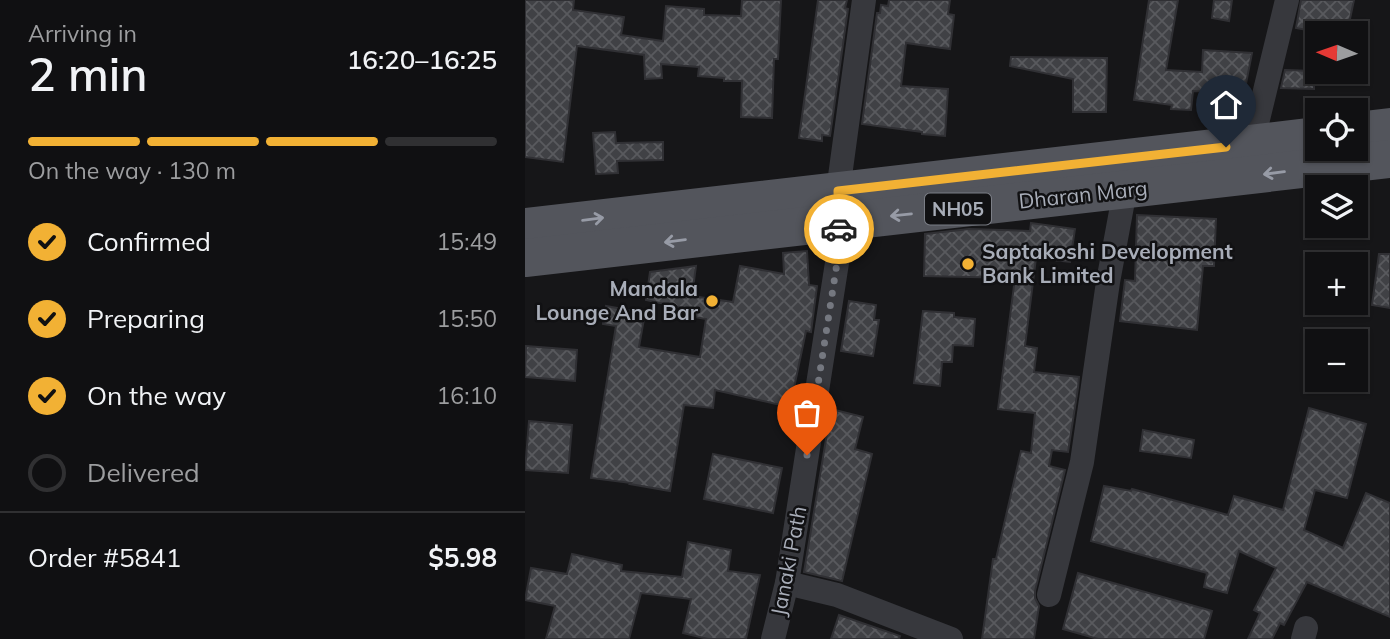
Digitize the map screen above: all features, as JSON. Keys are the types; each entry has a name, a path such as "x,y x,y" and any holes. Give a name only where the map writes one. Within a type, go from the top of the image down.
{"main road":[{"path":"1368,130 1390,127"},
{"name":"Dharan Marg","path":"525,258 838,206 1305,138"},
{"name":"Dharan Marg","path":"525,227 1125,190 1390,159"}],"street":[{"name":"Janaki Path","path":"773,639 787,583 839,250 838,206 864,0"},
{"path":"1252,144 1287,0"},
{"path":"1049,595 1082,462 1108,282 1125,190"},
{"path":"787,583 837,595 951,639"}],"building":[{"path":"525,0 574,0 573,10 624,17 621,35 663,41 666,6 704,9 704,15 741,16 742,0 781,0 778,59 774,59 772,118 741,117 742,81 698,76 699,67 661,64 662,78 645,79 644,55 577,46 563,162 525,157"},
{"path":"818,0 847,0 845,8 848,9 830,136 822,135 822,141 799,138"},
{"path":"889,0 950,0 948,14 954,15 950,49 906,43 901,86 948,89 945,136 862,124 877,13 880,13 881,5 888,6"},
{"path":"1149,0 1178,0 1166,70 1202,72 1203,50 1252,53 1244,94 1193,91 1191,110 1171,109 1172,105 1134,100"},
{"path":"1214,0 1232,0 1229,21 1212,18"},
{"path":"1301,0 1354,0 1350,21 1305,21 1305,30 1296,28"},
{"path":"1011,57 1107,58 1106,112 1073,112 1073,79 1010,66"},
{"path":"1285,70 1305,71 1305,84 1314,84 1314,89 1281,88"},
{"path":"615,132 616,143 663,142 663,160 617,161 618,173 596,174 593,133"},
{"path":"1137,215 1216,219 1214,266 1203,266 1197,330 1120,321 1125,280 1135,281"},
{"path":"1031,223 1075,229 1070,262 1036,258 1025,346 1037,348 1034,372 1079,377 1078,388 1068,452 1052,450 1049,466 1065,470 1035,591 1039,606 1034,639 982,639 993,559 996,559 1021,451 1031,453 1035,413 998,409 1015,278 924,276 925,234 969,229 1030,231"},
{"path":"807,251 809,285 817,286 811,332 806,331 794,388 798,389 794,408 715,390 713,408 684,405 670,491 591,478 616,326 603,324 606,306 645,313 639,347 700,357 706,319 689,316 689,309 646,300 650,272 696,266 692,296 733,302 740,266 784,274 783,253"},
{"path":"1379,254 1390,254 1390,308 1372,305"},
{"path":"849,301 876,305 874,320 879,320 873,356 841,351"},
{"path":"923,311 954,313 954,317 975,319 973,346 953,345 952,362 942,362 940,386 914,383"},
{"path":"526,346 577,350 575,381 525,377"},
{"path":"1309,408 1366,424 1347,498 1315,490 1304,530 1343,548 1366,493 1390,503 1390,617 1307,582 1284,625 1280,623 1272,639 1248,639 1260,613 1254,610 1276,568 1239,551 1227,593 1204,587 1207,573 1091,541 1104,486 1132,489 1228,515 1234,496 1283,510"},
{"path":"831,409 863,417 855,449 872,454 842,581 804,572"},
{"path":"529,421 572,425 568,473 525,470"},
{"path":"1143,430 1194,440 1191,458 1140,451"},
{"path":"713,454 782,468 773,513 704,499"},
{"path":"688,542 731,550 728,571 760,575 746,639 708,639 683,633 691,599 641,593 629,639 546,639 555,606 525,600 531,568 567,574 572,554 622,565 621,571 682,577"},
{"path":"1078,573 1212,611 1204,639 1098,639 1063,629"},
{"path":"839,615 900,636 899,639 831,639"}],"way so far":[{"path":"807,455 839,250 839,229"}],"place":[{"name":"Saptakoshi Development Bank Limited","path":"968,264"},
{"name":"Mandala Lounge And Bar","path":"712,301"}],"route":[{"path":"839,229 838,191 1226,147"}]}
